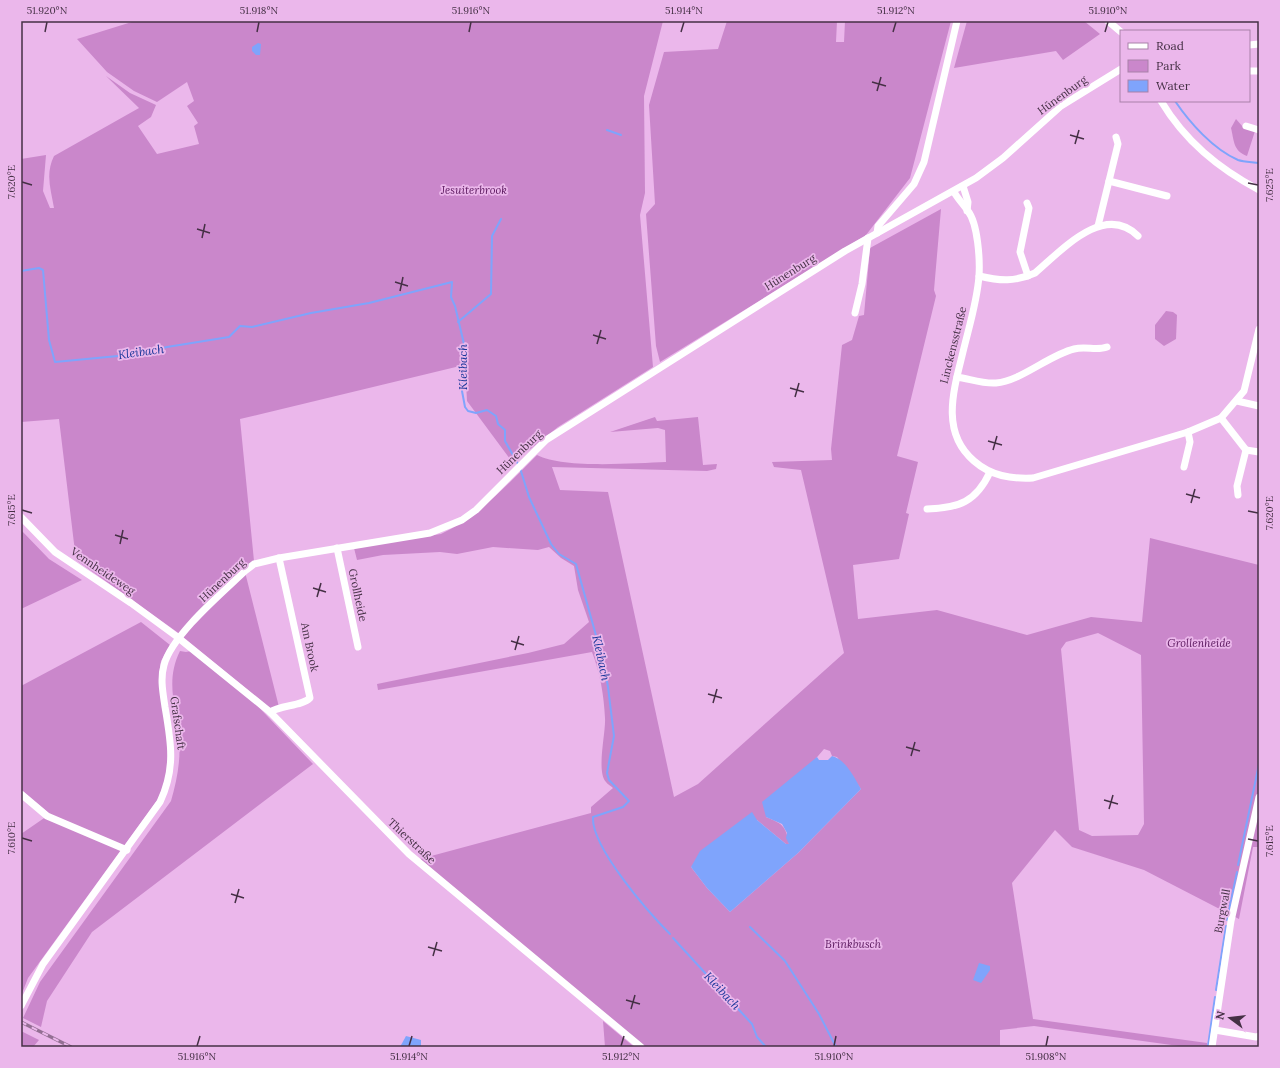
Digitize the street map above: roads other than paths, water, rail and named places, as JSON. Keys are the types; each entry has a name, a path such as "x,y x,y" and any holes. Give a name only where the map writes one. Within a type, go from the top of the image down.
{"street":[{"path":"877,233 878,226 914,184 924,162 957,21"},
{"path":"1108,21 1120,31"},
{"name":"Hünenburg","path":"179,638 245,571 254,564 279,558 415,536 445,528 476,510 521,463 546,440 562,428 868,238 954,192 1003,158 1061,106 1120,70"},
{"path":"1162,102 1180,129 1202,153 1259,190"},
{"path":"1246,126 1259,130"},
{"path":"1098,226 1118,144 1116,136"},
{"path":"1109,181 1167,196"},
{"name":"Linckensstraße","path":"963,186 968,202 967,210 977,243 979,276 976,297 951,409 957,438 967,455 990,472 1017,479 1033,478 1188,432 1221,418 1244,391 1259,329"},
{"name":"Linckensstraße","path":"954,192 961,204 967,210"},
{"path":"1027,203 1029,208 1020,252 1028,276"},
{"path":"979,276 1008,281 1028,276 1035,273 1084,232 1098,226 1122,227 1132,230 1138,236"},
{"path":"856,313 868,238"},
{"path":"957,377 986,383 1005,382 1075,348 1089,347 1100,349 1107,346"},
{"path":"1237,401 1259,406"},
{"path":"1221,418 1246,450 1259,452"},
{"path":"1184,467 1190,442 1188,432"},
{"path":"1238,495 1237,486 1246,450"},
{"path":"927,509 950,507 967,502 980,490 990,472"},
{"name":"Vennheideweg","path":"21,517 56,552 179,638"},
{"name":"Grollheide","path":"337,548 358,647"},
{"name":"Am Brook","path":"270,712 279,707 306,701 310,698 279,558"},
{"name":"Thierstraße","path":"179,638 270,712 409,854 641,1047"},
{"name":"Grafschaft","path":"21,1006 43,964 127,850 160,802 170,777 172,761 162,675 168,655 179,638"},
{"path":"21,794 47,816 127,850"},
{"name":"Burgwall","path":"1212,1047 1231,921 1259,797"},
{"path":"1215,1030 1256,1037 1259,1036"}],"water":[{"path":"258,43 261,44 260,55 256,55 252,51 252,47"},
{"path":"832,756 837,758 845,765 861,789 798,853 730,912 707,888 691,867 700,851 752,812 757,820 786,844 789,844 786,838 787,833 782,824 766,817 762,802 817,757 819,760 828,760"},
{"path":"979,963 990,966 990,970 981,983 973,980"},
{"path":"406,1036 421,1040 421,1047 400,1047"}],"waterway":[{"path":"1176,102 1203,135 1220,149 1238,160 1259,163"},
{"path":"607,130 621,135"},
{"path":"458,322 491,294 492,236 501,219"},
{"name":"Kleibach","path":"21,271 39,268 43,270 49,340 55,362 139,354 167,347 229,337 240,326 252,327 311,313 369,303 452,282 451,297 455,306 464,344 462,352 464,361 462,391 465,407 468,411 476,413 487,410 496,416 498,424 505,430 505,441 518,464"},
{"name":"Kleibach","path":"520,468 529,497 551,544 559,554 576,564 604,664 614,736 607,773 609,780 629,801 623,807 593,817 595,830 601,845 623,879 670,934"},
{"path":"1238,865 1259,764"},
{"path":"1229,910 1237,872"},
{"path":"1227,920 1228,915"},
{"path":"1216,990 1226,926"},
{"path":"750,927 785,961 819,1014 836,1047"},
{"name":"Kleibach","path":"673,938 752,1024 757,1037 766,1047"},
{"path":"1208,1046 1215,997"}],"railway":[{"path":"21,1022 71,1047"}],"park label":[{"name":"Jesuiterbrook","path":"474,190"},
{"name":"Grollenheide","path":"1199,643"},
{"name":"Brinkbusch","path":"853,944"}]}
